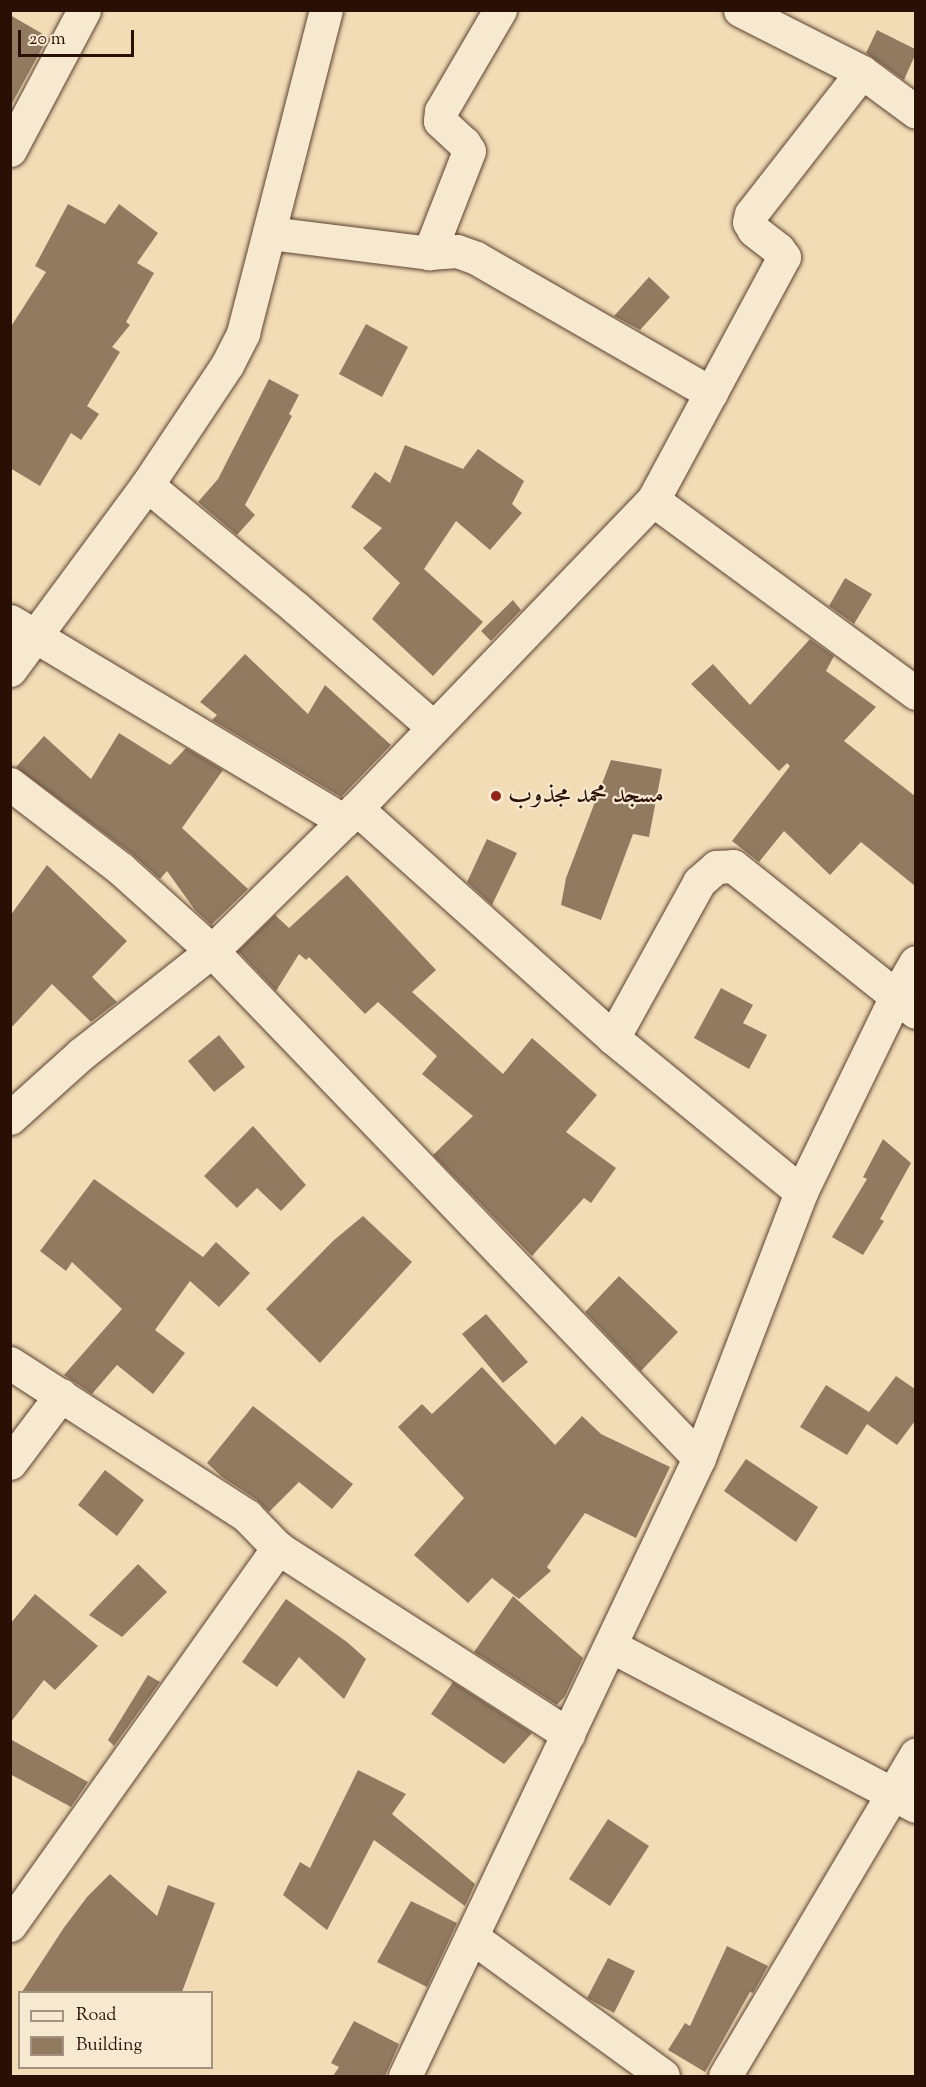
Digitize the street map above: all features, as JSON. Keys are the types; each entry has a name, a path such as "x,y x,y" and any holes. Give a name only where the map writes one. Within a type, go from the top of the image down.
{"street":[{"path":"10,150 84,10"},
{"path":"10,670 24,628 147,485 227,365 243,333 326,10"},
{"path":"429,253 469,151 465,143 440,121 441,111 500,10"},
{"path":"740,10 862,72 915,112"},
{"path":"10,1118 81,1054 212,951 350,815 653,500 784,257 778,249 754,230 749,222 751,214 862,72"},
{"path":"269,233 429,253 457,252 476,258 711,393"},
{"path":"147,485 296,607 433,727"},
{"path":"653,500 915,693"},
{"path":"24,628 350,815 613,1038 801,1192"},
{"path":"10,784 121,869 212,951 699,1458"},
{"path":"613,1038 699,882 716,867 733,866 906,1004"},
{"path":"405,2076 699,1458 801,1192 906,1004 915,962"},
{"path":"10,1363 247,1516 278,1548 567,1734"},
{"path":"10,1463 60,1395"},
{"path":"10,1925 278,1548"},
{"path":"611,1646 903,1799"},
{"path":"725,2076 903,1799 915,1754"},
{"path":"472,1937 663,2076"}],"building":[{"path":"10,15 48,37 10,107"},
{"path":"877,30 915,49 915,55 904,80 866,53"},
{"path":"68,204 105,224 119,204 158,233 137,263 154,273 126,322 130,325 112,347 120,352 87,406 99,414 81,440 71,433 40,486 10,468 10,328 46,272 35,266"},
{"path":"649,277 670,297 640,330 614,316"},
{"path":"366,324 408,347 382,397 339,374"},
{"path":"269,379 299,395 289,414 292,416 245,505 255,515 237,535 198,502 218,479"},
{"path":"405,445 463,469 478,449 524,481 512,504 522,513 490,550 456,521 424,569 483,622 433,676 372,619 400,583 363,548 382,528 351,507 375,472 390,483"},
{"path":"845,578 872,594 854,624 829,606"},
{"path":"513,600 521,610 491,641 481,631"},
{"path":"810,639 834,656 826,671 876,707 844,741 915,796 915,886 861,842 830,875 784,831 759,862 732,841 790,766 787,763 779,771 691,684 713,664 750,705"},
{"path":"245,654 308,714 325,685 391,745 341,797 212,720 217,715 200,702"},
{"path":"119,733 170,765 186,748 223,770 182,828 248,889 211,925 195,910 167,871 160,879 132,854 16,767 44,736 91,779"},
{"path":"611,760 662,769 649,837 633,834 601,920 561,905 566,878"},
{"path":"487,839 517,853 492,905 467,882"},
{"path":"47,865 127,941 92,977 117,1002 91,1022 52,984 10,1029 10,916"},
{"path":"347,875 436,970 412,992 503,1074 532,1038 597,1095 566,1132 616,1168 591,1203 584,1198 532,1256 433,1155 473,1116 422,1074 437,1056 378,1002 365,1014 309,957 306,960 299,954 276,991 238,951 275,915 289,928"},
{"path":"721,988 753,1005 743,1023 767,1035 749,1069 694,1038"},
{"path":"219,1035 245,1067 214,1092 188,1061"},
{"path":"253,1126 306,1185 281,1211 257,1188 237,1208 204,1176"},
{"path":"883,1139 911,1163 880,1219 884,1221 863,1255 832,1237 867,1179 863,1177"},
{"path":"94,1179 203,1257 216,1242 250,1273 219,1307 190,1281 155,1330 185,1353 153,1394 117,1365 92,1394 64,1375 122,1309 72,1262 66,1271 40,1251"},
{"path":"363,1216 412,1262 320,1363 266,1309 333,1241"},
{"path":"619,1276 678,1332 641,1371 585,1312"},
{"path":"486,1314 528,1362 503,1383 462,1334"},
{"path":"482,1367 555,1445 582,1416 601,1434 670,1467 636,1538 585,1513 547,1567 551,1571 519,1599 492,1578 468,1603 414,1555 464,1498 398,1427 422,1404 432,1414"},
{"path":"896,1376 915,1389 915,1421 897,1445 867,1424 847,1455 800,1427 826,1385 869,1412"},
{"path":"253,1406 353,1484 332,1509 299,1482 269,1512 257,1500 222,1477 207,1463"},
{"path":"746,1459 818,1507 796,1542 724,1491"},
{"path":"105,1470 144,1500 117,1536 78,1505"},
{"path":"138,1564 167,1592 122,1637 89,1615"},
{"path":"35,1594 98,1646 55,1690 44,1680 10,1723 10,1624"},
{"path":"513,1596 583,1658 565,1696 557,1705 474,1652"},
{"path":"286,1599 347,1642 366,1659 344,1699 299,1657 277,1687 242,1662"},
{"path":"148,1675 160,1682 114,1746 108,1740"},
{"path":"453,1682 532,1733 504,1764 431,1714"},
{"path":"10,1739 88,1782 71,1807 10,1774"},
{"path":"358,1770 406,1794 392,1814 475,1884 465,1906 374,1840 327,1930 283,1895 300,1862 310,1868"},
{"path":"608,1819 649,1846 610,1906 569,1879"},
{"path":"110,1874 157,1916 168,1885 215,1903 182,1991 23,1991 87,1897"},
{"path":"411,1901 457,1923 427,1987 377,1962"},
{"path":"727,1946 768,1966 753,1993 750,1992 705,2072 668,2050 685,2023 690,2026"},
{"path":"608,1958 635,1971 614,2013 587,1998"},
{"path":"354,2021 399,2044 385,2076 333,2076 339,2067 331,2063"}],"place":[{"name":"مسجد محمد مجذوب","path":"496,796"}]}
